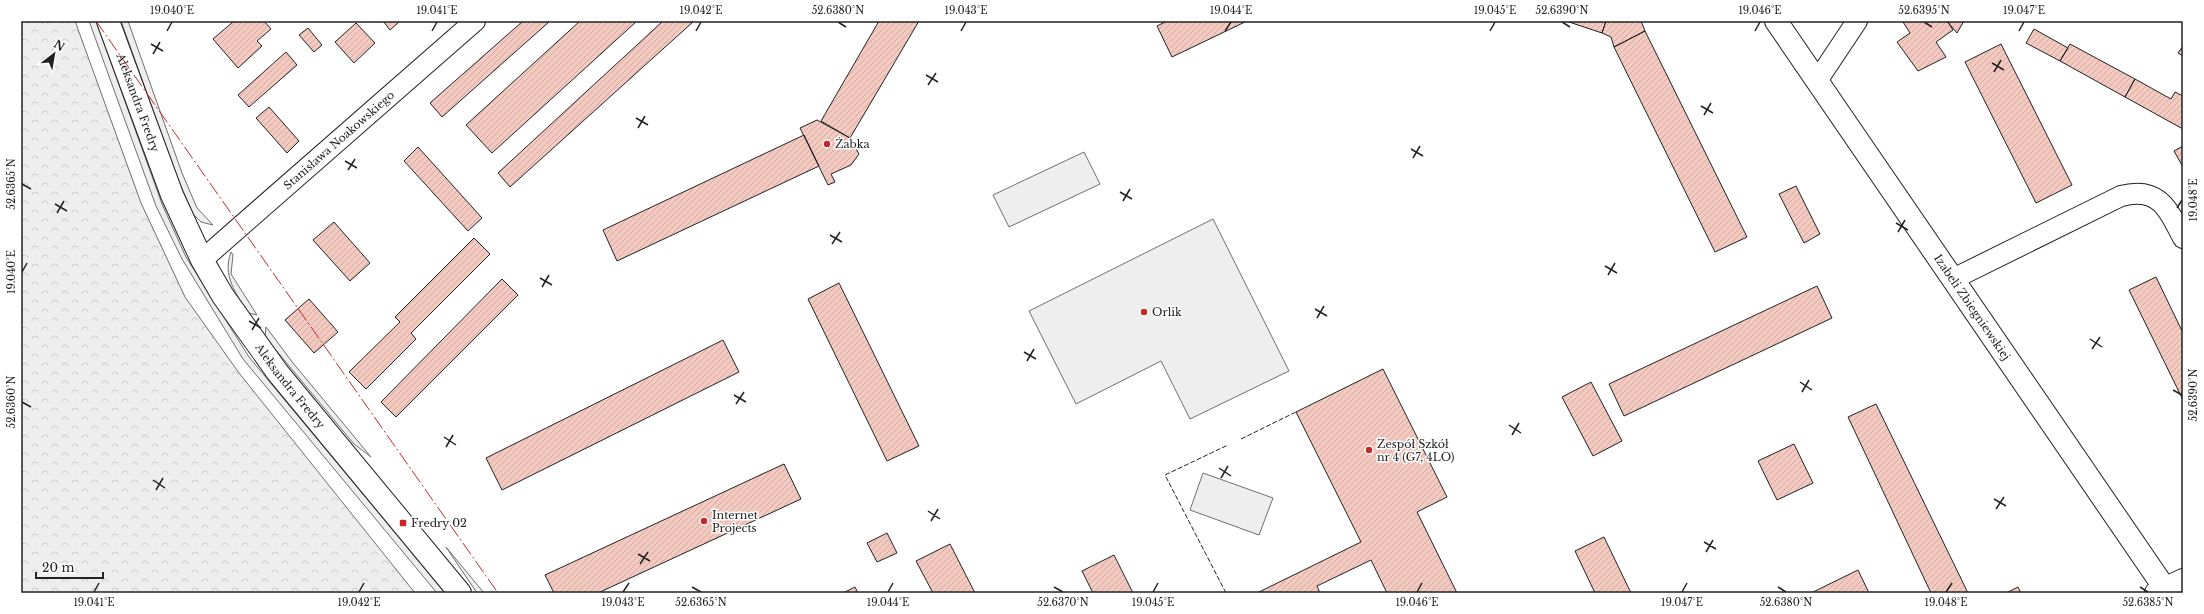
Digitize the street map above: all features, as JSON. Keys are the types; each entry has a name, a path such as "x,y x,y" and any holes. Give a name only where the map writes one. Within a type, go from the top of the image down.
{"street":[{"name":"Aleksandra Fredry","path":"108,21 172,195 202,260 227,302 278,373 460,593"},
{"name":"Stanisława Noakowskiego","path":"202,260 475,21"},
{"name":"Izabeli Zbiegniewskiej","path":"1776,21 2168,588"},
{"path":"1817,81 1857,21"},
{"path":"1953,279 2121,196 2131,194 2150,195 2161,201 2167,207 2183,238"}],"green space":[{"path":"21,21 75,21 141,203 185,297 239,373 415,593 21,593"},
{"path":"89,21 96,21 162,204 186,257 249,357 445,593 437,593 243,359 182,259 156,206"},
{"path":"121,21 128,21 182,173 197,208 213,225 201,222 193,214 177,177"},
{"path":"1084,152 1100,184 1009,227 993,195"},
{"name":"Orlik","path":"1213,219 1289,371 1190,419 1161,361 1076,404 1029,311"},
{"path":"231,252 233,255 231,274 257,315 248,313 235,291 229,277 228,269"},
{"path":"266,327 293,363 371,457 354,444 265,337"},
{"path":"1203,473 1273,498 1259,535 1190,510"},
{"path":"446,547 484,593 477,593"}],"building":[{"path":"234,21 264,21 271,29 257,41 262,46 238,68 213,39"},
{"path":"383,21 400,21 390,30"},
{"path":"523,21 550,21 442,117 430,103"},
{"path":"580,21 637,21 492,153 466,125"},
{"path":"663,21 694,21 510,187 498,173"},
{"path":"879,21 919,21 850,138 821,121"},
{"path":"1167,21 1247,21 1172,57 1157,26"},
{"path":"1566,21 1606,21 1602,33"},
{"path":"1606,21 1641,21 1645,31 1614,47 1611,37 1602,33"},
{"path":"1947,21 1953,30 1936,42 1946,57 1918,71 1897,42 1910,33 1903,22"},
{"path":"1947,21 1964,21 1957,33"},
{"path":"356,23 375,43 354,63 335,42"},
{"path":"308,28 322,45 314,52 299,35"},
{"path":"2034,29 2068,48 2060,61 2026,43"},
{"path":"1645,31 1747,237 1715,252 1614,47"},
{"path":"2001,44 2072,185 2036,203 1965,62"},
{"path":"2070,44 2135,79 2125,97 2060,61"},
{"path":"2183,46 2183,56 2178,53"},
{"path":"286,52 297,65 249,107 238,95"},
{"path":"2135,79 2171,99 2175,92 2183,96 2183,129 2125,97"},
{"path":"269,107 299,141 287,153 256,118"},
{"path":"817,120 850,138 859,154 851,165 831,174 835,182 828,185 800,128"},
{"path":"804,135 819,166 617,261 603,230"},
{"path":"2183,146 2183,167 2174,151"},
{"path":"418,147 482,218 468,231 404,161"},
{"path":"1796,186 1820,234 1804,243 1779,194"},
{"path":"334,222 370,263 350,281 313,240"},
{"path":"474,238 490,254 411,333 416,339 366,389 349,372 400,322 395,317"},
{"path":"2156,277 2183,333 2183,400 2129,290"},
{"path":"502,279 518,295 396,417 381,402"},
{"path":"839,283 919,446 887,461 808,299"},
{"path":"1817,286 1832,318 1624,416 1609,384"},
{"path":"309,299 338,332 314,353 285,320"},
{"path":"723,340 739,372 502,490 486,458"},
{"name":"Zespół Szkół nr 4 (G7, 4LO)","path":"1383,369 1447,497 1417,512 1457,593 1387,593 1371,560 1317,586 1320,593 1257,593 1361,542 1296,412"},
{"path":"1591,382 1622,441 1593,456 1562,397"},
{"path":"1876,404 1968,593 1931,593 1848,417"},
{"path":"1794,444 1813,483 1777,500 1758,461"},
{"path":"784,464 801,499 598,593 554,593 545,575"},
{"path":"887,533 897,553 877,562 867,543"},
{"path":"1604,537 1631,593 1595,593 1575,551"},
{"path":"950,544 975,593 933,593 916,561"},
{"path":"1114,555 1133,593 1093,593 1082,571"},
{"path":"1858,570 1869,593 1811,593"},
{"path":"855,587 858,593 843,593"},
{"path":"2018,587 2021,593 2006,593"}],"fence":[{"path":"1241,439 1296,412"},
{"path":"1226,593 1165,475 1228,445"}],"power":[{"path":"96,21 498,593"}],"place":[{"name":"Żabka","path":"827,144"},
{"name":"Orlik","path":"1144,312"},
{"name":"Zespół Szkół nr 4 (G7, 4LO)","path":"1369,450"},
{"name":"Internet Projects","path":"704,521"},
{"name":"Fredry 02","path":"403,523"}]}
